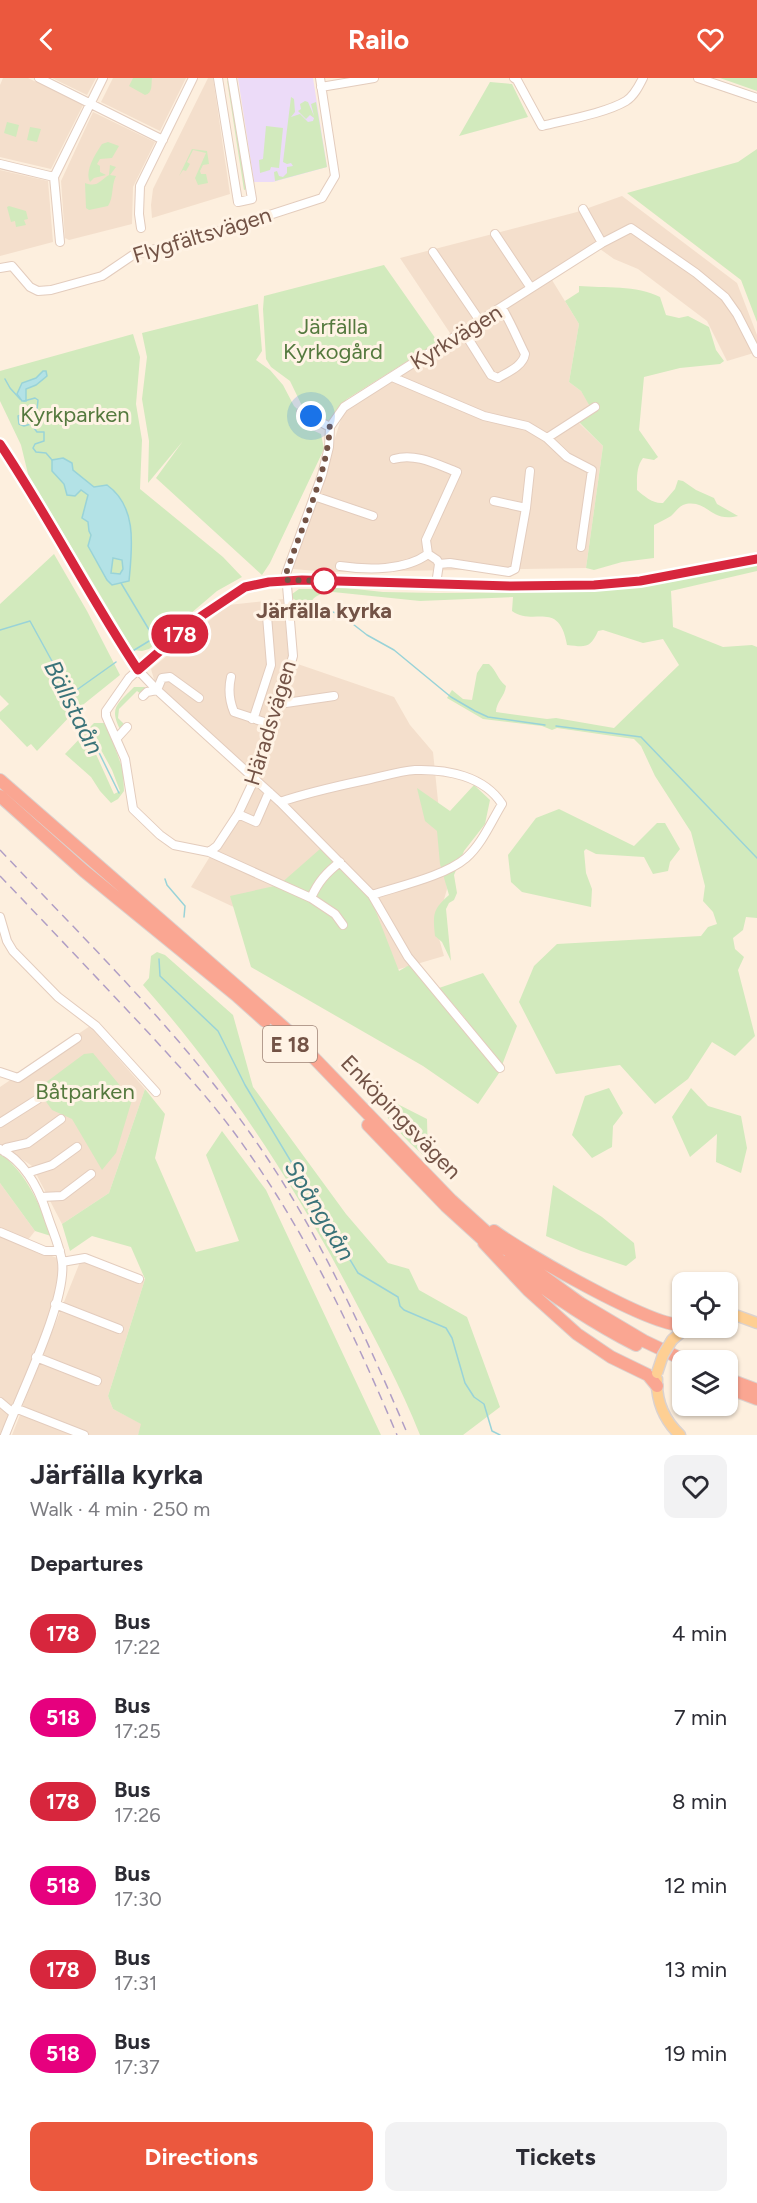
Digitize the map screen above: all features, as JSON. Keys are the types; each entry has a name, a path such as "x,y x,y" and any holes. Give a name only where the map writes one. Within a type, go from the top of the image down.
{"highway":[{"name":"Enköpingsvägen","path":"0,780 287,1030 451,1200 503,1247 580,1303 644,1341 672,1354"},
{"name":"Enköpingsvägen","path":"0,796 84,871 236,995 281,1035 472,1231 522,1272 589,1318 672,1364"},
{"path":"451,1200 516,1246 658,1320 672,1324"},
{"path":"472,1231 528,1290 577,1334 610,1357 648,1375 657,1386"},
{"path":"738,1383 757,1390"},
{"path":"738,1392 757,1399"}],"main road":[{"path":"738,1316 757,1323"},
{"path":"674,1338 663,1355 657,1372 657,1386 662,1411 680,1435"}],"street":[{"path":"39,78 163,140"},
{"path":"60,242 54,177 103,78"},
{"path":"141,228 140,186 194,78"},
{"name":"Flygfältsvägen","path":"218,78 238,202 252,199 232,78"},
{"path":"320,78 321,87 374,78"},
{"path":"514,78 542,126 607,108 626,100 636,91 644,78"},
{"path":"698,78 757,98"},
{"name":"Flygfältsvägen","path":"0,268 14,267 30,287 38,291 51,290 95,279 133,255 217,232 322,198 335,176 321,87"},
{"path":"0,164 54,177"},
{"path":"583,209 602,243"},
{"name":"Kyrkvägen","path":"330,427 344,407 602,243 632,228 696,273 724,297 737,314 757,353"},
{"path":"495,234 531,288"},
{"path":"433,252 480,321"},
{"path":"464,332 491,375 498,378 522,362 525,357 513,326 502,308"},
{"path":"392,377 484,416 526,426 547,438 567,457 591,470 581,547"},
{"path":"547,438 594,407"},
{"path":"286,580 286,574 326,460 330,427 301,412"},
{"path":"0,444 138,670 280,802 372,895 408,957 500,1068"},
{"path":"394,459 405,456 417,457 457,472 426,540 428,554 439,564 436,584"},
{"path":"439,564 450,563 513,572 517,564 530,471"},
{"path":"314,496 373,516"},
{"path":"494,501 526,508"},
{"path":"340,566 394,567 418,561 428,554"},
{"path":"343,925 335,914 311,898 209,852 174,844 136,814 130,798 125,759 106,716 106,711 138,670 197,619 245,587 286,580 511,586 614,584 757,559"},
{"name":"Häradsvägen","path":"209,852 217,846 238,814 254,780 293,656 286,580"},
{"path":"252,719 271,665 267,616"},
{"path":"157,690 162,678 170,677 199,698"},
{"path":"231,677 230,701 234,712 273,725"},
{"path":"143,696 147,692 157,690"},
{"path":"279,704 334,696"},
{"path":"117,738 127,727"},
{"path":"280,802 313,791 414,770 444,772 469,777 497,796 502,804 467,857 450,869 372,895"},
{"path":"238,814 255,822 269,792"},
{"path":"311,898 318,883 340,862"},
{"path":"0,916 9,946 68,1006 96,1026 156,1092"},
{"path":"0,1072 18,1078 77,1038"},
{"path":"0,1123 38,1099"},
{"path":"5,1435 55,1304 62,1282 62,1262 41,1197 27,1173 2,1150 28,1143 61,1119"},
{"path":"27,1173 52,1165 77,1147"},
{"path":"41,1197 62,1196 92,1174"},
{"path":"0,1232 45,1251 60,1251"},
{"path":"62,1262 85,1258 139,1279"},
{"path":"55,1304 119,1329"},
{"path":"36,1357 97,1381"},
{"path":"0,1402 14,1410 84,1435"}],"shaded area":[{"path":"3,78 28,78 83,105 51,169 0,157 0,85"},
{"path":"52,78 96,78 87,95"},
{"path":"113,78 186,78 160,131 101,102"},
{"path":"208,78 213,78 230,194 152,218 153,189"},
{"path":"238,78 313,78 327,167 273,182 254,182"},
{"path":"93,112 155,142 133,187 132,224 69,240 65,238 61,181"},
{"path":"0,170 48,181 53,242 0,256"},
{"path":"622,196 737,283 757,335 757,352 727,361 707,321 638,269 614,259 600,249 552,280 579,324 569,382 581,391 593,410 578,422 603,446 586,568 329,572 293,569 341,419 349,407 454,339 400,258 577,212"},
{"path":"283,599 289,661 394,697 410,725 433,752 447,889 436,928 444,956 379,975 191,887 260,776 250,770 155,683 151,669 228,605"},
{"path":"90,1026 145,1089 109,1193 62,1224 32,1166 0,1144 0,1087"},
{"path":"0,1183 35,1231 27,1241 0,1227"},
{"path":"0,1236 57,1258 64,1280 2,1435 0,1435"},
{"path":"82,1257 145,1279 108,1396 113,1409 142,1424 138,1435 89,1435 22,1407"},
{"path":"20,1415 74,1435 12,1435"}],"green space":[{"path":"133,78 152,78 149,92 145,95 129,86"},
{"path":"720,78 757,78 757,91"},
{"path":"227,80 230,84 247,189 244,190"},
{"path":"490,82 512,84 528,117 459,136"},
{"path":"291,97 294,99 295,112 291,117 300,114 308,122 313,121 314,118 310,115 306,119 298,111 301,109 300,104 308,102 314,116 311,104 316,102 327,167 275,181 274,172 277,171 279,176 283,177 287,173 287,167 293,166 291,163 283,162"},
{"path":"7,122 19,125 16,137 4,133"},
{"path":"266,126 283,128 279,168 271,167 270,170 260,173 259,160 263,159"},
{"path":"30,127 41,129 37,142 27,140"},
{"path":"108,142 119,146 112,158 100,159 97,164 100,166 100,172 106,175 94,178 90,182 88,173 92,162 102,144"},
{"path":"192,149 207,151 209,164 203,165 200,171 201,174 206,174 208,183 198,185 195,178 206,153 193,150 187,162 190,164 179,176"},
{"path":"757,149 757,322 741,280 627,193 738,162"},
{"path":"110,165 116,167 110,175 116,176 110,203 108,206 89,210 86,208 85,183 93,185 101,181 109,175"},
{"path":"7,207 26,211 28,219 24,220 26,225 16,227 15,221 11,222"},
{"name":"Järfälla Kyrkogård","path":"384,265 438,342 347,399 330,422 305,412 290,381 271,367 266,359 264,296"},
{"path":"579,286 631,289 651,293 660,297 666,315 679,318 688,316 709,327 716,350 724,361 720,364 680,368 644,377 639,430 658,457 654,460 643,458 637,473 637,490 652,501 663,503 675,489 678,480 683,481 714,498 717,504 738,516 722,517 700,505 683,505 671,516 654,525 654,558 622,562 594,570 586,568 603,446 578,421 592,410 581,391 569,382 579,324 565,301 579,292"},
{"path":"258,304 262,351 256,360 270,370 283,385 294,406 311,422 310,429 321,434 324,449 270,563 262,575 156,478 183,441 148,483 149,441 142,399 147,357 142,333"},
{"name":"Kyrkparken","path":"133,334 140,357 136,404 142,440 140,489 223,557 242,577 217,591 149,649 142,651 133,650 28,474 21,445 0,401 0,371"},
{"path":"54,554 120,675 74,712 37,751 31,744 27,747 0,719 0,712 9,704 0,695 0,604"},
{"path":"757,565 757,571 671,591 673,627 723,647 752,645 757,647 757,918 746,917 743,930 733,938 735,949 744,957 738,970 755,1036 735,1056 712,1042 688,1079 655,1104 620,1065 556,1074 519,1002 534,966 557,944 701,936 708,927 717,924 713,912 703,901 705,886 691,832 655,776 641,746 634,739 557,728 552,730 542,726 483,719 447,698 452,690 463,699 472,700 477,673 483,664 489,664 506,686 496,712 547,719 556,718 614,728 679,665 663,639 643,643 603,630 598,631 586,646 567,645 563,631 552,618 529,617 512,611 513,597 420,601 333,592 318,596 308,607 292,598 292,594 299,589 328,589 328,586 383,592 576,592 627,587"},
{"path":"134,687 145,687 144,692 141,694 137,691 119,709 118,718 124,724 121,731 115,711 119,702"},
{"path":"94,723 104,723 108,728 123,770 124,791 118,799 111,803 91,777 65,754 86,732 114,794 120,791 112,770 89,728"},
{"path":"474,785 490,800 485,824 464,851 454,875 457,893 446,909 451,961 442,942 435,936 435,913 449,895 440,864 437,831 425,821 417,788 450,811"},
{"path":"559,809 634,846 657,823 665,823 680,849 670,862 668,871 653,874 644,857 596,854 586,849 584,851 586,873 592,889 591,907 522,892 511,882 508,855 536,818"},
{"path":"320,849 371,899 399,971 411,964 462,1023 465,1018 439,988 483,973 517,1026 499,1073 478,1104 423,1066 251,967 230,896 279,885"},
{"path":"157,952 165,955 233,1015 253,1087 346,1214 388,1263 409,1269 419,1290 467,1317 500,1407 463,1435 420,1435 352,1295 307,1213 257,1134 203,1057 143,985 149,978 151,956"},
{"name":"Båtparken","path":"93,1053 132,1100 116,1153 102,1170 72,1119 52,1110 37,1089 84,1054"},
{"path":"609,1088 623,1113 613,1126 612,1147 592,1158 572,1135 585,1096"},
{"path":"691,1088 708,1106 741,1116 747,1148 741,1173 716,1162 717,1134 690,1157 672,1117"},
{"path":"145,1089 165,1114 155,1158 196,1252 239,1241 206,1155 222,1131 266,1190 381,1435 138,1435 141,1424 113,1409 108,1396 145,1279 131,1247 92,1236 70,1251 62,1224 109,1193"},
{"path":"368,1089 427,1119 428,1159 395,1127"},
{"path":"0,1153 18,1170 32,1190 51,1236 35,1231 0,1183"},
{"path":"553,1185 602,1217 634,1243 636,1258 626,1266 546,1236"}],"water":[{"path":"46,371 47,376 36,385 26,389 26,401 22,401 17,394 22,383 36,378"},
{"path":"63,458 72,463 73,470 94,487 107,485 124,505 132,542 129,581 112,585 107,580 88,546 91,535 88,522 82,518 88,495 81,490 75,496 67,495 64,484 52,471 52,460","holes":["113,558 122,560 123,569 120,574 111,573"]}],"waterway":[{"path":"5,379 20,399"},
{"path":"24,401 35,398 38,400 37,410 18,416 19,424 24,426 31,424 37,432 44,432 44,441 35,444 33,448 36,452 46,453 52,460"},
{"path":"121,583 154,638 131,652"},
{"path":"299,602 336,613 349,621 367,635 394,650 451,697 475,711 488,717 545,725"},
{"name":"Bällstaån","path":"0,630 30,621 70,694 119,793"},
{"path":"71,694 116,662"},
{"path":"556,726 641,737 757,858"},
{"name":"Spångaån","path":"165,879 167,885 185,906 184,917"},
{"name":"Spångaån","path":"159,959 160,976 218,1031 245,1085 358,1273 398,1297 400,1306 404,1310 446,1328 452,1338 465,1383 474,1397 484,1404 492,1431 500,1435"}],"railway":[{"path":"0,850 162,1022 193,1058 250,1133 296,1205 337,1280 408,1435"},
{"path":"0,876 144,1028 218,1112 241,1142 308,1248 346,1321 397,1435"}],"bus line":[{"name":"178","path":"0,444 138,670 197,619 230,595 245,587 269,582 302,580 511,586 594,585 640,581 757,559"}],"place":[{"name":"Järfälla kyrka","path":"324,581"}],"route":[{"path":"311,416 330,427 328,447 322,475 298,538 286,580 324,581"}]}
